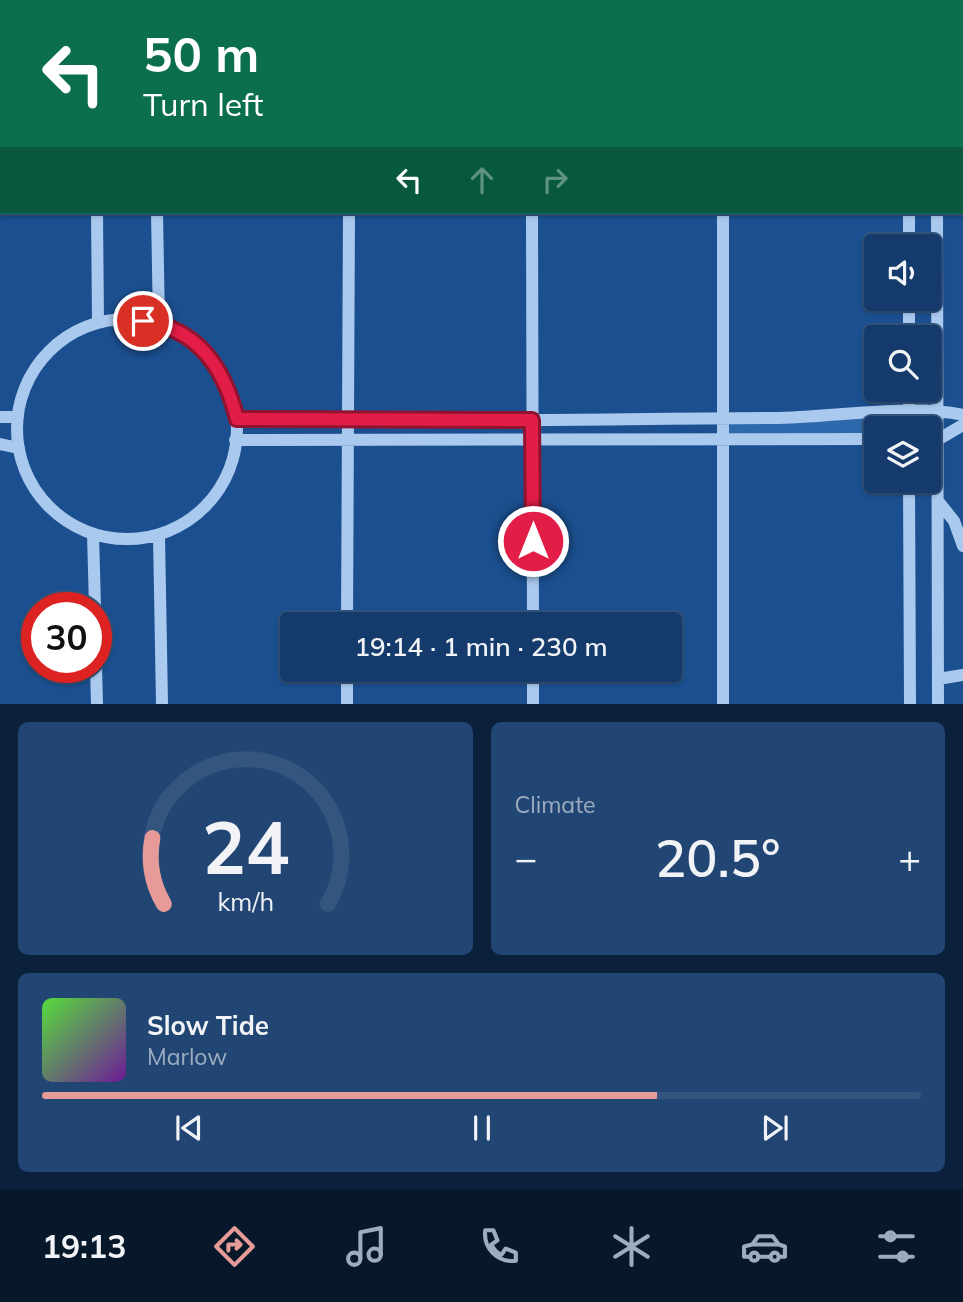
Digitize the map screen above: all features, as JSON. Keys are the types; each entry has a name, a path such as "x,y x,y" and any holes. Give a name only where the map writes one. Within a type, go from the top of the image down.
{"street":[{"path":"97,214 97,322"},
{"path":"157,214 159,323"},
{"path":"347,612 349,214"},
{"path":"532,214 533,612"},
{"path":"723,214 723,704"},
{"path":"909,214 909,234"},
{"path":"936,234 937,214"},
{"path":"934,311 936,416"},
{"path":"128,318 159,323 188,337 212,359 229,387 237,419 234,457 218,491 192,518 159,535 115,539 93,534 67,522 44,502 28,477 19,448 18,417 26,385 43,357 68,336 97,322 128,318"},
{"path":"910,402 910,416"},
{"path":"237,419 346,422 810,418 936,409 963,415"},
{"path":"0,417 18,417"},
{"path":"941,436 963,425"},
{"path":"235,440 346,442 864,439"},
{"path":"0,444 19,448"},
{"path":"909,493 910,704"},
{"path":"937,493 938,704"},
{"path":"938,501 954,521 963,546"},
{"path":"93,534 95,592"},
{"path":"159,535 162,704"},
{"path":"938,679 963,675"},
{"path":"347,682 347,704"},
{"path":"533,682 533,704"},
{"path":"96,683 97,704"}],"shaded area":[{"path":"864,418 864,435 727,434 727,423"}],"route":[{"path":"143,321 159,323 188,337 212,359 229,387 237,419 346,422 532,420 533,541"}]}
